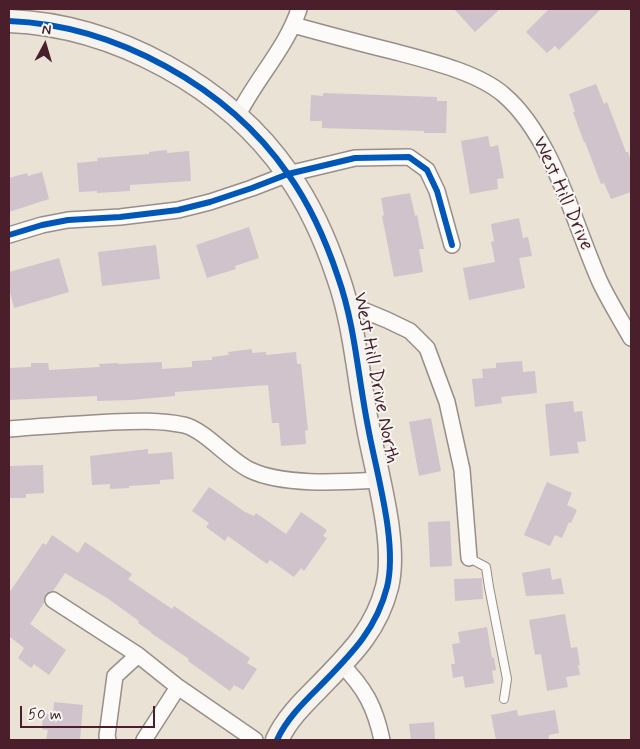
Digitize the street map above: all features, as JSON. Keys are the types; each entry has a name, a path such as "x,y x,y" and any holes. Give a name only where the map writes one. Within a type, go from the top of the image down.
{"street":[{"path":"237,117 247,97 293,25 299,9"},
{"name":"West Hill Drive North","path":"9,21 23,21 73,30 111,42 148,57 198,86 237,117 288,174 308,207 338,278 348,310 361,391 379,480 391,555 388,584 380,610 355,649 303,703 282,729 277,740"},
{"name":"West Hill Drive","path":"293,25 440,64 478,79 504,94 526,118 541,141 569,203 601,283 631,338"},
{"path":"9,235 42,225 68,220 120,217 178,210 210,202 288,174 355,158 409,158 427,170 437,191 452,245"},
{"path":"348,310 363,310 410,331 427,348 447,402 462,470 469,558"},
{"path":"9,429 152,420 186,426 204,436 226,454 251,470 281,479 335,482 379,480"},
{"path":"54,600 138,655 178,687 255,740"},
{"path":"108,740 116,676 138,655"},
{"path":"341,664 357,680 369,700 382,740"},
{"path":"144,740 178,687"}],"lane":[{"path":"469,558 486,567 508,679 504,700"}],"building":[{"path":"454,9 500,9 475,32"},
{"path":"549,9 601,9 559,50 555,46 547,53 526,32"},
{"path":"596,84 604,104 607,102 631,161 631,192 611,199 604,183 601,184 584,142 573,112 575,112 569,94"},
{"path":"323,93 437,97 437,101 447,101 446,133 322,128 322,121 310,121 311,95 323,96"},
{"path":"488,136 490,147 498,145 504,178 497,179 498,189 470,194 461,141"},
{"path":"167,150 167,153 189,151 191,181 130,185 130,191 79,192 77,163 98,161 97,158 149,154 149,152"},
{"path":"42,172 49,199 9,212 9,178 27,173 28,176"},
{"path":"410,193 424,249 419,249 423,272 394,277 382,216 384,215 381,198"},
{"path":"519,218 523,238 528,237 532,256 519,258 525,288 469,300 463,268 495,262 491,242 494,241 491,224"},
{"path":"249,227 259,258 235,266 236,269 207,278 196,245"},
{"path":"156,245 160,279 102,286 98,252"},
{"path":"59,258 69,292 14,308 9,288 9,272"},
{"path":"252,349 252,353 266,352 266,355 296,352 297,364 301,364 308,430 305,431 306,444 281,446 279,423 272,423 268,385 175,392 175,396 130,400 97,401 97,396 9,400 9,368 31,367 31,363 48,363 49,370 100,367 99,364 162,362 162,369 192,367 192,361 212,360 212,357 229,355 228,352"},
{"path":"522,361 523,372 535,371 537,393 501,397 502,403 475,407 472,379 483,378 482,369 496,368 496,363"},
{"path":"573,401 574,412 582,411 586,441 577,442 579,453 550,456 545,404"},
{"path":"431,418 441,471 419,476 409,422"},
{"path":"148,449 148,454 172,452 174,479 160,480 160,484 129,486 129,488 110,489 110,484 92,485 90,456"},
{"path":"43,465 44,493 26,494 26,498 9,498 9,466"},
{"path":"547,482 572,493 567,505 577,510 562,538 555,535 550,546 524,535"},
{"path":"209,487 245,512 254,516 256,513 286,534 301,512 327,530 323,536 327,538 304,571 301,568 294,577 270,560 267,564 228,536 225,541 206,527 209,523 192,511"},
{"path":"450,521 452,566 430,567 428,522"},
{"path":"52,535 78,553 85,542 132,574 128,579 172,609 174,606 250,658 247,663 257,669 243,690 234,685 230,691 107,598 65,573 53,591 45,595 44,603 30,624 66,650 49,675 34,664 31,668 18,658 24,648 9,636 9,593 43,543 46,545"},
{"path":"550,568 552,580 561,578 564,594 526,596 522,573"},
{"path":"482,578 483,599 455,601 454,579"},
{"path":"565,614 571,648 577,647 580,675 566,677 568,687 547,691 541,654 535,655 529,620"},
{"path":"487,627 496,670 492,671 494,683 465,688 463,676 453,678 451,664 455,664 452,644 460,643 458,632"},
{"path":"54,702 83,705 80,740 46,740 48,730 42,729 43,714 53,714"},
{"path":"517,710 518,716 555,710 559,733 549,735 549,740 496,740 491,715"},
{"path":"434,722 435,740 411,740 409,724"}],"cycle path":[{"path":"9,21 49,25 89,34 128,48 166,66 201,88 234,114 263,143 296,186 323,237 344,295 356,351 368,427 385,507 390,550 390,569 382,603 369,630 351,654 295,712 277,740"},
{"path":"9,235 42,225 68,220 120,217 178,210 210,202 288,174 355,158 409,157 427,170 437,191 452,245"}]}
